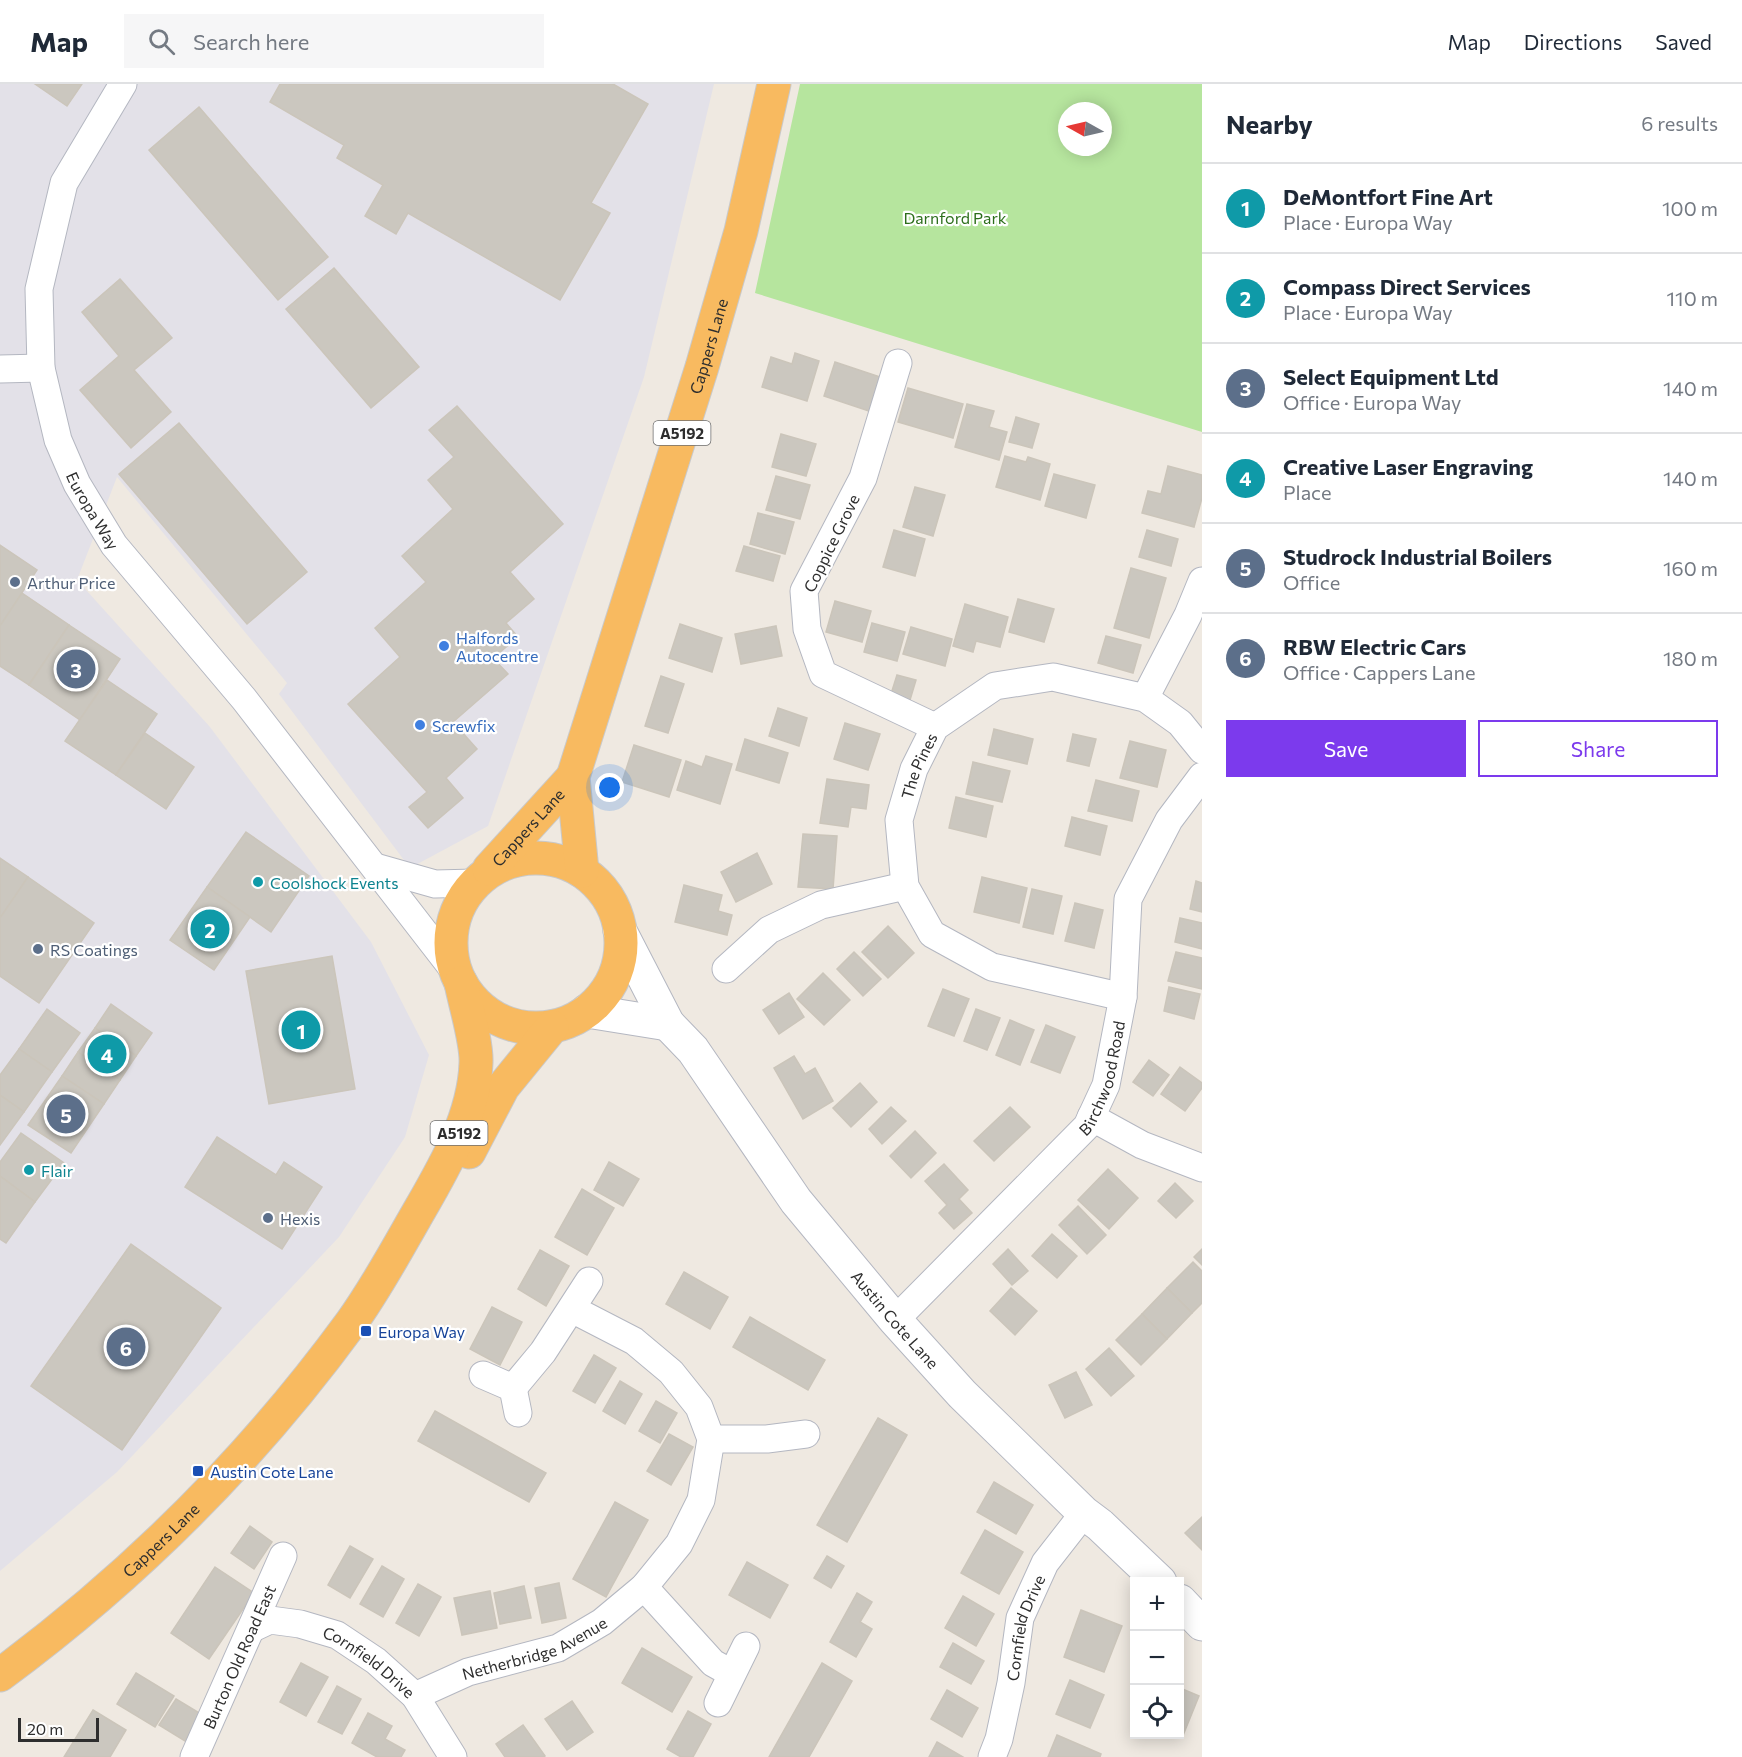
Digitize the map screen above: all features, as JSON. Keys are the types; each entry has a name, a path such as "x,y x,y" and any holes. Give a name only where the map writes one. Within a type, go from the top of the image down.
{"highway":[{"name":"Cappers Lane","path":"582,871 573,777 706,356 741,231 774,84"},
{"name":"Cappers Lane","path":"479,880 573,777"},
{"path":"531,858 558,861 582,871 598,885 610,901 620,931 620,954 615,976 604,996 571,1021 552,1027 525,1028 499,1020 477,1004 458,978 451,949 453,925 461,903 479,880 505,864 531,858"},
{"name":"Cappers Lane","path":"0,1675 50,1639 132,1566 220,1482 294,1396 352,1321 386,1269 450,1157 465,1119 476,1062 458,978"},
{"name":"Cappers Lane","path":"386,1269 414,1235 462,1166 503,1087 552,1027"}],"street":[{"name":"Europa Way","path":"123,84 64,183 39,289 42,368 58,440 77,484 114,544 244,699 458,978"},
{"name":"Coppice Grove","path":"898,363 862,478 804,591 807,629 823,674 935,727"},
{"path":"0,369 42,368"},
{"path":"1145,698 1188,615 1202,581"},
{"name":"The Pines","path":"1123,997 992,966 932,934 905,886 898,820 914,769 935,727 995,686 1053,677 1145,698 1180,723 1202,750"},
{"name":"Birchwood Road","path":"895,1320 1087,1126 1106,1085 1123,997 1128,899 1169,820 1202,776"},
{"path":"375,867 435,884 479,880"},
{"path":"726,969 769,930 810,910 905,886"},
{"name":"Austin Cote Lane","path":"620,931 668,1024 693,1050 796,1201 895,1320 962,1394 1084,1514 1100,1525 1156,1577"},
{"path":"587,1011 668,1024"},
{"path":"1092,1117 1142,1145 1202,1168"},
{"path":"483,1375 515,1401 589,1281"},
{"name":"Netherbridge Avenue","path":"415,1696 468,1672 558,1648 602,1622 644,1587 680,1544 701,1500 711,1439 699,1407 671,1372 634,1341 572,1309"},
{"path":"711,1439 770,1451 806,1434"},
{"name":"Cornfield Drive","path":"992,1757 999,1739 1011,1683 1020,1618 1045,1563 1084,1514"},
{"name":"Burton Old Road East","path":"194,1757 283,1556"},
{"path":"644,1587 713,1663 731,1673"},
{"path":"1184,1606 1202,1624"},
{"name":"Cornfield Drive","path":"253,1628 270,1620 300,1624 338,1635 376,1661 415,1696 453,1757"},
{"path":"718,1703 746,1646"}],"shaded area":[{"path":"0,84 714,84 644,377 488,826 410,868 279,694 287,683 117,477 77,580 210,727 371,942 429,1055 405,1137 339,1237 117,1472 0,1571"}],"green space":[{"name":"Darnford Park","path":"800,84 1202,84 1202,432 755,293"}],"building":[{"path":"35,84 82,84 67,106"},
{"path":"280,84 613,84 648,104 591,203 610,213 560,300 408,213 396,234 365,216 383,185 337,158 344,145 270,102"},
{"path":"199,107 328,257 278,300 149,150"},
{"path":"334,268 419,367 371,408 286,309"},
{"path":"120,279 172,338 134,370 171,412 131,448 80,390 119,356 82,312"},
{"path":"795,353 819,361 807,401 762,387 771,357 792,364"},
{"path":"835,362 880,377 869,411 824,396"},
{"path":"908,388 963,404 953,438 898,422"},
{"path":"967,404 994,411 989,427 1007,432 999,460 955,447"},
{"path":"457,406 563,524 510,572 534,599 506,623 518,637 493,658 508,674 453,722 477,749 446,778 463,798 428,828 409,807 427,792 348,704 400,657 375,628 426,582 402,556 453,509 428,480 454,457 429,430"},
{"path":"1016,417 1039,424 1032,448 1009,442"},
{"path":"179,423 307,572 247,624 119,474"},
{"path":"781,434 816,444 806,476 772,467"},
{"path":"1005,456 1026,462 1028,457 1050,464 1040,500 996,487"},
{"path":"1168,466 1202,475 1202,498 1194,527 1142,513 1148,491 1161,494"},
{"path":"1054,474 1095,485 1086,518 1045,506"},
{"path":"776,476 810,485 800,519 766,510"},
{"path":"915,487 945,495 933,536 903,527"},
{"path":"758,513 794,522 785,554 750,544"},
{"path":"894,530 925,539 915,576 883,567"},
{"path":"1147,530 1178,539 1171,566 1139,557"},
{"name":"Arthur Price","path":"0,545 37,570 0,626"},
{"path":"744,546 780,556 773,581 736,571"},
{"path":"1131,568 1166,578 1149,638 1114,628"},
{"path":"22,593 69,625 29,685 0,666 0,626"},
{"path":"1018,599 1054,609 1044,642 1009,632"},
{"path":"835,601 871,611 862,642 826,632"},
{"path":"965,604 1008,617 1000,647 976,641 973,652 953,646"},
{"path":"872,623 905,632 897,661 864,652"},
{"path":"680,624 722,638 712,672 669,658"},
{"path":"69,625 120,659 80,720 29,685"},
{"path":"776,626 782,656 741,664 735,634"},
{"path":"911,627 952,639 945,666 903,654"},
{"path":"1106,636 1141,645 1133,673 1098,663"},
{"path":"897,675 916,680 910,700 891,694"},
{"path":"661,676 684,684 668,733 645,726"},
{"path":"107,680 157,714 116,775 65,741"},
{"path":"778,708 807,718 799,746 769,736"},
{"path":"845,723 880,734 868,770 834,759"},
{"path":"994,729 1033,739 1027,764 988,755"},
{"path":"145,733 194,767 166,809 116,775"},
{"path":"1073,734 1096,739 1089,766 1067,761"},
{"path":"745,739 788,753 779,783 736,770"},
{"path":"1130,741 1166,750 1157,787 1120,778"},
{"path":"634,745 681,760 669,797 622,782"},
{"path":"706,756 732,764 720,804 677,790 686,761 702,767"},
{"path":"973,762 1010,771 1002,802 966,794"},
{"path":"827,779 869,785 866,809 851,807 848,827 820,823"},
{"path":"1096,780 1139,791 1132,821 1088,811"},
{"path":"956,797 993,806 986,837 949,828"},
{"path":"1072,817 1107,826 1100,855 1065,846"},
{"name":"Coolshock Events","path":"246,832 309,876 271,932 207,887"},
{"path":"803,834 837,836 833,889 798,887"},
{"path":"757,853 772,884 736,902 721,872"},
{"path":"0,858 28,877 0,918"},
{"name":"RS Coatings","path":"28,877 94,923 39,1003 0,976 0,918"},
{"path":"982,877 1027,888 1019,923 974,912"},
{"path":"1196,881 1202,883 1202,912 1190,909"},
{"path":"684,885 722,895 718,911 732,915 727,935 675,922"},
{"path":"207,887 250,917 214,970 170,940"},
{"path":"1032,889 1062,896 1053,934 1023,927"},
{"path":"1075,903 1103,910 1094,948 1065,941"},
{"path":"1180,918 1202,923 1202,949 1175,942"},
{"path":"888,926 914,953 888,978 862,952"},
{"path":"854,952 881,979 863,996 837,969"},
{"path":"1176,952 1202,958 1202,989 1168,981"},
{"path":"332,956 355,1089 269,1104 246,971"},
{"path":"823,973 850,1000 824,1025 797,999"},
{"path":"1169,987 1200,994 1194,1019 1164,1011"},
{"path":"943,989 969,999 954,1036 928,1026"},
{"path":"789,993 804,1017 779,1034 763,1010"},
{"path":"111,1004 152,1033 136,1056 95,1028"},
{"path":"47,1009 80,1033 52,1072 19,1049"},
{"path":"976,1009 1000,1018 987,1050 964,1041"},
{"path":"1010,1020 1034,1030 1020,1065 996,1055"},
{"path":"1046,1025 1075,1037 1060,1073 1031,1062"},
{"path":"95,1028 136,1056 120,1080 78,1052"},
{"path":"19,1049 52,1072 24,1112 0,1095 0,1075"},
{"path":"78,1052 120,1080 104,1104 62,1076"},
{"path":"794,1056 805,1074 815,1068 833,1101 803,1119 774,1068"},
{"path":"1149,1060 1169,1075 1153,1096 1133,1082"},
{"path":"1180,1067 1202,1083 1202,1088 1185,1111 1161,1094"},
{"path":"62,1076 104,1104 71,1153 28,1125"},
{"path":"860,1083 877,1102 851,1127 833,1108"},
{"path":"0,1095 24,1112 0,1145"},
{"path":"891,1107 906,1121 882,1144 869,1129"},
{"path":"1010,1107 1030,1127 994,1161 974,1141"},
{"path":"915,1131 936,1153 911,1178 890,1156"},
{"name":"Flair","path":"21,1133 64,1163 35,1202 0,1176 0,1162"},
{"name":"Hexis","path":"217,1137 276,1175 284,1162 322,1187 282,1249 185,1187"},
{"path":"609,1162 639,1179 623,1206 594,1190"},
{"path":"944,1164 968,1190 959,1199 972,1213 954,1229 939,1213 947,1205 925,1181"},
{"path":"1108,1169 1138,1198 1109,1229 1078,1200"},
{"path":"0,1176 35,1202 6,1243 0,1239"},
{"path":"1175,1183 1193,1201 1176,1218 1158,1201"},
{"path":"582,1189 614,1208 587,1255 555,1237"},
{"path":"1078,1206 1106,1235 1087,1254 1059,1225"},
{"path":"1052,1234 1077,1256 1057,1278 1032,1256"},
{"path":"131,1244 221,1308 122,1450 31,1386"},
{"path":"1008,1249 1028,1271 1012,1285 993,1264"},
{"path":"1202,1249 1202,1265 1194,1257"},
{"path":"540,1250 569,1266 546,1306 518,1289"},
{"path":"1193,1262 1202,1271 1202,1303 1192,1313 1167,1288"},
{"path":"684,1272 728,1297 710,1329 666,1304"},
{"path":"1011,1288 1037,1311 1015,1335 990,1311"},
{"path":"1167,1288 1192,1313 1167,1339 1142,1314"},
{"path":"492,1307 522,1322 500,1365 470,1349"},
{"path":"1142,1314 1167,1339 1141,1365 1116,1340"},
{"path":"750,1317 825,1360 808,1390 733,1347"},
{"path":"1109,1348 1134,1376 1111,1396 1086,1369"},
{"path":"594,1355 616,1368 595,1403 573,1391"},
{"path":"1076,1372 1092,1405 1065,1418 1049,1385"},
{"path":"620,1381 642,1394 625,1424 603,1411"},
{"path":"656,1401 677,1413 660,1443 639,1431"},
{"path":"435,1411 546,1473 529,1502 418,1441"},
{"path":"878,1418 907,1435 847,1542 817,1525"},
{"path":"669,1434 693,1447 671,1485 647,1471"},
{"path":"994,1482 1033,1505 1016,1534 977,1512"},
{"path":"615,1502 648,1520 606,1597 573,1579"},
{"path":"1202,1517 1202,1550 1185,1533"},
{"path":"250,1526 272,1542 254,1569 231,1553"},
{"path":"985,1530 1023,1552 999,1594 961,1573"},
{"path":"350,1546 373,1559 350,1598 328,1585"},
{"path":"827,1556 844,1566 831,1588 814,1578"},
{"path":"747,1562 788,1585 770,1618 729,1595"},
{"path":"382,1566 404,1579 383,1617 360,1604"},
{"path":"215,1567 254,1593 209,1659 171,1633"},
{"path":"559,1583 566,1618 542,1623 535,1588"},
{"path":"418,1584 441,1597 419,1636 396,1623"},
{"path":"524,1586 531,1618 500,1624 494,1593"},
{"path":"490,1591 497,1628 462,1635 454,1598"},
{"path":"857,1593 872,1602 860,1622 872,1629 856,1657 830,1642"},
{"path":"963,1596 994,1614 976,1646 945,1628"},
{"path":"1081,1610 1122,1626 1104,1672 1064,1657"},
{"path":"953,1643 984,1661 971,1684 940,1667"},
{"path":"642,1648 692,1677 672,1712 622,1683"},
{"path":"301,1663 328,1677 306,1716 280,1702"},
{"path":"822,1663 852,1681 809,1757 769,1757"},
{"path":"136,1673 174,1696 155,1727 117,1704"},
{"path":"1070,1680 1104,1695 1090,1728 1056,1714"},
{"path":"337,1686 361,1699 342,1734 318,1722"},
{"path":"947,1690 978,1708 962,1737 931,1719"},
{"path":"1184,1690 1199,1696 1184,1733"},
{"path":"176,1699 201,1714 185,1741 159,1725"},
{"path":"572,1701 593,1732 567,1750 545,1719"},
{"path":"93,1710 126,1730 110,1757 64,1757"},
{"path":"688,1711 711,1724 693,1757 681,1757 667,1749"},
{"path":"368,1713 392,1726 385,1739 405,1750 401,1757 377,1757 352,1743"},
{"path":"523,1725 544,1757 505,1757 496,1744"},
{"path":"1057,1735 1101,1754 1100,1757 1048,1757"},
{"path":"937,1742 963,1757 929,1757"}],"place":[{"name":"Arthur Price","path":"15,582"},
{"name":"Halfords Autocentre","path":"444,646"},
{"name":"Select Equipment Ltd","path":"76,669"},
{"name":"Screwfix","path":"420,725"},
{"name":"Coolshock Events","path":"258,882"},
{"name":"Compass Direct Services","path":"210,929"},
{"name":"RS Coatings","path":"38,949"},
{"name":"DeMontfort Fine Art","path":"301,1030"},
{"name":"Creative Laser Engraving","path":"107,1054"},
{"name":"Studrock Industrial Boilers","path":"66,1114"},
{"name":"Flair","path":"29,1170"},
{"name":"Hexis","path":"268,1218"},
{"name":"Europa Way","path":"366,1331"},
{"name":"RBW Electric Cars","path":"126,1347"},
{"name":"Austin Cote Lane","path":"198,1471"}]}
